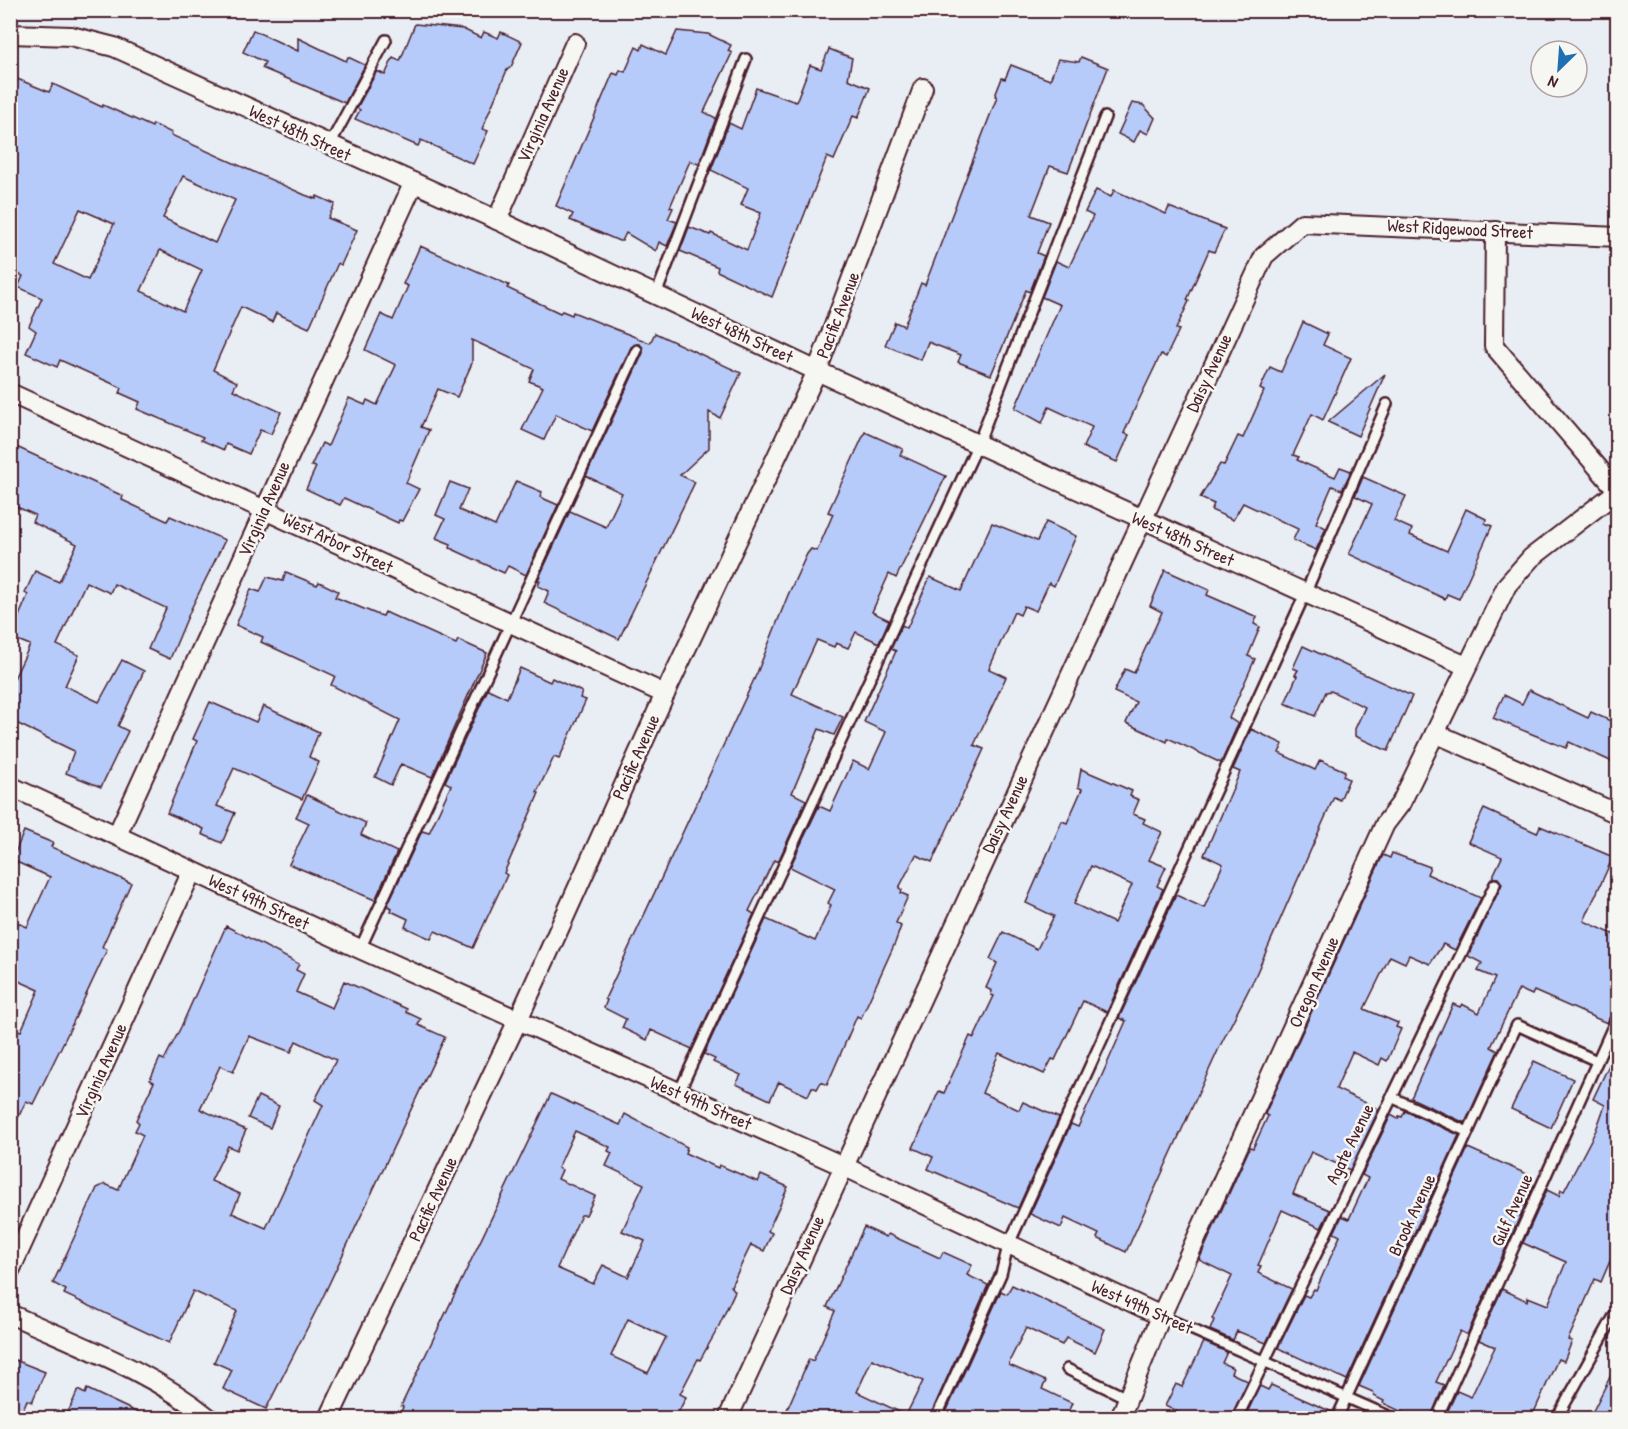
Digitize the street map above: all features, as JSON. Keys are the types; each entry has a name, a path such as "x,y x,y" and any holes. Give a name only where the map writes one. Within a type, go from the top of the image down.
{"street":[{"name":"West 48th Street","path":"10,33 70,36 114,47 412,184 497,220 1141,520 1466,666"},
{"name":"Virginia Avenue","path":"497,220 575,43"},
{"name":"Pacific Avenue","path":"329,1419 518,1020 665,694 817,370 923,88"},
{"name":"Virginia Avenue","path":"117,835 412,184"},
{"name":"West Ridgewood Street","path":"1302,223 1617,237"},
{"name":"Daisy Avenue","path":"728,1419 1264,256 1302,223"},
{"path":"1495,231 1494,346 1617,491"},
{"name":"West Arbor Street","path":"10,393 665,694"},
{"name":"Oregon Avenue","path":"1120,1419 1161,1316 1385,824 1401,803 1507,585 1531,558 1617,491"},
{"path":"1435,733 1617,814"},
{"name":"West 49th Street","path":"10,786 360,949 843,1166 1008,1246 1161,1316"},
{"name":"Virginia Avenue","path":"10,1270 192,872"},
{"path":"10,1314 152,1380 187,1401 209,1419"}],"lane":[{"path":"329,146 386,40"},
{"path":"656,295 746,59"},
{"path":"679,1092 978,444 1105,117"},
{"path":"360,949 637,350"},
{"path":"936,1419 1001,1274 1008,1246 1305,594 1387,404"},
{"name":"Agate Avenue","path":"1237,1419 1495,884"},
{"name":"Gulf Avenue","path":"1437,1419 1617,1015"},
{"name":"Brook Avenue","path":"1337,1419 1517,1025 1597,1061"},
{"path":"1392,1097 1468,1132"},
{"path":"1557,1419 1617,1309"},
{"name":"West 49th Street","path":"1161,1316 1264,1361 1345,1400 1393,1419"},
{"path":"1067,1368 1129,1399"}],"building":[{"path":"415,24 463,29 481,38 484,32 498,38 501,32 522,42 511,67 507,70 482,129 488,131 473,164 421,140 418,146 355,119 360,110 357,108 377,71 385,75 393,58 400,61"},
{"path":"253,30 298,51 298,38 346,61 348,57 365,65 345,103 262,68 265,62 243,52"},
{"path":"677,31 708,34 731,45 728,51 732,53 704,112 716,118 699,164 690,161 670,207 673,208 668,219 677,222 667,246 659,242 656,251 626,233 622,241 619,241 570,220 573,214 556,206 613,73 618,75 620,70 625,72 636,47 641,50 643,44 666,55"},
{"path":"829,49 852,58 848,79 870,88 858,118 853,116 834,160 827,157 772,297 717,271 718,267 680,251 689,227 710,235 711,233 747,250 761,213 741,205 748,188 711,170 729,123 741,129 756,88 796,102 810,65 821,69"},
{"path":"1081,57 1108,68 1068,172 1050,166 1031,215 1049,222 1037,253 1044,256 1030,292 1026,290 991,375 958,362 961,355 928,342 921,360 885,345 895,322 904,326 921,283 925,285 997,97 995,96 1002,78 1005,79 1011,65 1050,80 1058,59 1079,62"},
{"path":"10,76 49,92 53,84 152,127 153,124 172,133 171,135 305,195 316,199 317,196 335,204 328,218 357,230 341,265 338,263 309,328 276,313 272,322 241,307 213,370 237,382 233,390 281,412 271,434 260,430 249,454 226,444 224,450 201,440 203,437 137,409 140,402 120,393 122,388 60,360 57,367 26,353 36,331 29,326 42,298 18,287 23,276 10,270","holes":["183,176 235,200 215,243 163,218","80,209 114,224 88,280 54,264","160,250 202,270 183,311 141,291"]},
{"path":"1132,103 1143,105 1155,118 1148,134 1140,130 1134,142 1118,134"},
{"path":"1096,190 1111,197 1114,190 1166,214 1169,207 1225,229 1214,252 1209,250 1176,329 1179,330 1166,357 1161,354 1137,404 1124,433 1129,435 1117,462 1083,447 1092,427 1049,407 1042,423 1015,408 1060,305 1042,297 1056,261 1069,267 1093,216 1085,212"},
{"path":"420,246 509,285 507,288 560,313 562,311 572,315 573,312 650,343 655,333 741,373 720,418 709,412 709,448 680,475 695,482 619,639 544,603 549,591 538,586 540,581 538,580 570,511 606,527 622,493 586,476 643,353 640,344 631,347 592,431 556,414 544,440 522,430 543,387 529,381 534,369 472,340 472,363 457,397 438,389 421,427 429,430 406,483 419,489 402,521 399,520 398,523 344,498 340,505 306,489 316,467 311,466 322,443 328,446 349,398 365,405 367,400 377,405 396,365 365,350 381,314 393,320 408,286 403,284"},
{"path":"1303,322 1328,334 1323,345 1351,358 1323,420 1312,414 1293,455 1299,457 1297,460 1335,477 1340,467 1351,471 1342,490 1332,486 1316,523 1326,528 1316,550 1293,540 1298,529 1243,503 1233,520 1211,510 1214,504 1200,498 1220,464 1224,465 1238,436 1243,438 1264,391 1260,389 1270,367 1281,372"},
{"path":"1385,374 1358,436 1328,422"},
{"path":"865,432 903,449 900,455 946,476 896,578 889,574 872,612 889,620 879,643 856,632 848,648 836,643 834,647 817,640 792,694 843,717 834,735 819,729 792,793 806,800 778,862 774,860 749,911 754,914 692,1049 651,1030 647,1040 622,1028 626,1019 604,1008 607,1000 605,999 757,673 807,554 811,549 817,551 833,514 828,512"},
{"path":"10,444 123,496 122,500 167,521 170,516 225,540 191,609 170,659 148,649 166,608 114,584 110,593 86,582 57,645 79,655 65,686 99,702 122,660 144,671 118,726 128,731 101,787 66,773 74,751 10,720 10,687 30,645 10,637 28,595 25,593 35,571 59,582 77,544 32,522 35,515 10,504"},
{"path":"1363,477 1406,496 1394,521 1412,529 1410,535 1447,551 1466,509 1486,519 1485,523 1492,526 1459,599 1447,594 1445,599 1349,554 1372,504 1355,496"},
{"path":"516,481 542,492 540,497 558,505 526,575 508,566 504,573 450,548 451,544 436,538 445,519 436,515 450,482 468,489 459,510 495,526"},
{"path":"1046,522 1076,536 1054,586 1049,583 1036,611 1024,606 1020,615 1014,612 989,669 1006,677 974,745 984,749 932,862 916,855 899,888 902,890 901,893 908,896 896,923 901,926 895,943 861,1018 857,1016 827,1085 821,1082 817,1089 812,1087 808,1096 779,1082 770,1100 736,1084 741,1075 713,1062 715,1059 704,1054 766,919 815,941 831,905 828,903 835,889 790,867 819,806 830,811 853,761 869,769 886,732 864,722 896,651 891,649 902,625 907,628 930,577 961,591 992,523 1037,541"},
{"path":"1165,570 1209,590 1207,595 1257,617 1254,624 1260,627 1248,656 1255,659 1229,718 1238,724 1221,763 1168,738 1167,742 1126,723 1136,702 1114,692 1125,669 1134,673 1162,612 1150,606"},
{"path":"286,572 317,585 319,582 338,591 335,597 376,614 383,616 385,612 456,644 458,640 487,653 432,777 401,764 391,785 375,777 400,720 331,685 335,676 261,642 263,637 236,625 251,589 260,592 267,577 283,581"},
{"path":"1303,646 1412,696 1388,751 1355,736 1355,729 1365,707 1331,691 1326,692 1315,716 1285,703 1297,676 1295,675 1298,670 1293,668"},
{"path":"520,668 550,682 552,678 582,692 580,698 586,700 559,759 554,757 537,792 539,793 504,873 507,875 473,948 435,931 431,939 405,927 408,919 391,911 392,908 387,906 422,831 429,833 451,785 445,782 488,689 507,698"},
{"path":"1529,690 1588,718 1591,712 1617,724 1617,764 1569,742 1566,748 1493,718 1504,695 1522,704"},
{"path":"210,702 256,722 263,706 319,732 309,757 319,762 302,799 234,768 217,806 235,813 222,843 202,834 204,829 167,813 197,741 193,739"},
{"path":"1251,729 1283,744 1279,753 1315,770 1320,760 1345,771 1343,776 1349,779 1340,800 1334,797 1254,979 1220,1046 1126,1252 1097,1238 1099,1234 1065,1218 1061,1228 1030,1214 1071,1124 1078,1127 1099,1082 1126,1021 1119,1018 1176,895 1204,908 1223,864 1204,855 1240,772 1233,769"},
{"path":"1081,769 1132,791 1130,796 1139,800 1133,814 1145,819 1143,823 1162,832 1149,860 1166,867 1157,886 1163,889 1107,1012 1083,1001 1055,1060 1052,1059 1044,1074 999,1053 982,1093 1019,1110 1023,1102 1059,1118 1018,1208 928,1169 933,1157 913,1148 939,1091 944,1093 970,1036 974,1038 994,996 991,995 992,991 986,988 997,963 990,959 1003,932 1037,949 1054,916 1026,903 1062,821 1067,823 1082,789 1078,787","holes":["1091,866 1132,885 1114,923 1074,904"]},
{"path":"307,795 366,823 361,835 397,852 375,900 289,864 309,823 296,817"},
{"path":"1484,809 1537,833 1540,826 1613,857 1584,921 1617,936 1617,965 1614,973 1617,974 1617,1008 1612,1012 1607,1023 1534,991 1532,995 1519,989 1491,1047 1498,1051 1465,1123 1411,1098 1453,1004 1460,1007 1462,1004 1479,1013 1495,978 1478,971 1482,963 1468,956 1502,884 1498,878 1492,878 1502,857 1468,842"},
{"path":"24,831 53,843 51,847 131,883 102,947 107,950 69,1031 33,1104 26,1101 10,1135 10,1039 15,1029 21,1031 39,990 10,977 10,919 27,927 50,877 12,860"},
{"path":"1392,853 1430,867 1427,874 1481,898 1455,950 1443,944 1430,964 1409,955 1405,963 1390,956 1364,1009 1398,1023 1396,1027 1401,1029 1387,1061 1382,1058 1379,1065 1352,1052 1336,1089 1379,1109 1350,1170 1311,1152 1293,1194 1330,1210 1321,1228 1282,1210 1258,1265 1261,1266 1258,1273 1292,1289 1266,1343 1237,1331 1233,1340 1210,1330 1214,1320 1212,1319 1232,1276 1199,1260 1250,1147 1253,1148 1268,1116 1265,1114 1383,855 1390,858"},
{"path":"226,926 299,964 296,970 304,974 296,992 332,1008 344,981 407,1009 406,1012 421,1019 418,1025 445,1037 321,1301 266,1409 223,1389 232,1370 214,1362 237,1311 193,1291 169,1343 64,1294 66,1290 53,1283 97,1188 105,1184 118,1190 143,1135 135,1131 139,1123 136,1120 154,1082 150,1080 160,1058 164,1060","holes":["249,1036 291,1052 296,1041 336,1060 315,1100 323,1105 266,1228 232,1213 240,1194 211,1181 228,1146 237,1150 246,1130 200,1109 220,1066 233,1072"]},
{"path":"1617,1048 1617,1245 1601,1282 1595,1279 1568,1340 1572,1341 1564,1361 1558,1359 1531,1419 1444,1419 1457,1391 1471,1397 1495,1347 1479,1340 1502,1289 1527,1301 1528,1297 1548,1305 1566,1262 1523,1243 1547,1190 1559,1196 1561,1190 1564,1191 1596,1130 1605,1105 1593,1099"},
{"path":"1534,1061 1573,1079 1551,1128 1511,1109"},
{"path":"551,1094 620,1125 625,1114 687,1147 685,1153 718,1168 719,1165 758,1182 761,1175 788,1187 768,1231 772,1233 764,1251 751,1245 731,1286 735,1291 717,1330 700,1360 698,1359 680,1394 686,1397 675,1419 411,1419 400,1414 403,1407 401,1406","holes":["575,1131 610,1147 608,1151 612,1153 606,1166 644,1184 622,1231 645,1241 628,1277 603,1265 593,1284 557,1268 581,1215 586,1215 595,1196 558,1179 562,1170 558,1168","628,1319 666,1337 648,1373 611,1356"]},
{"path":"258,1096 279,1106 270,1128 248,1118"},
{"path":"1405,1111 1459,1135 1347,1380 1278,1348 1304,1295 1309,1297 1314,1289 1316,1290 1340,1236 1334,1233 1342,1216 1349,1219 1368,1178 1362,1175 1391,1115 1398,1119"},
{"path":"1468,1148 1529,1175 1526,1181 1534,1185 1467,1335 1460,1331 1436,1382 1444,1385 1430,1419 1417,1419 1383,1403 1384,1401 1374,1396 1373,1392 1359,1386"},
{"path":"864,1227 886,1237 888,1234 940,1258 943,1252 972,1265 967,1275 988,1285 929,1419 783,1419 809,1359 813,1361 835,1311 827,1307","holes":["872,1359 923,1381 906,1415 857,1392"]},
{"path":"1012,1285 1105,1329 1095,1352 1066,1338 1062,1345 1026,1328 1010,1360 1009,1365 1046,1381 1042,1389 1072,1403 1065,1419 943,1419 1001,1291 1007,1294"},
{"path":"1204,1342 1227,1352 1222,1363 1233,1368 1231,1373 1248,1381 1230,1419 1192,1419 1165,1406 1176,1384 1182,1387"},
{"path":"10,1358 45,1372 32,1402 27,1400 19,1419 10,1419"},
{"path":"1617,1363 1617,1419 1589,1419"},
{"path":"1271,1385 1332,1412 1330,1419 1244,1419 1260,1386 1268,1390"},
{"path":"87,1389 151,1419 65,1419 78,1390 85,1394"}],"railway":[{"path":"1527,10 1618,14"}]}
